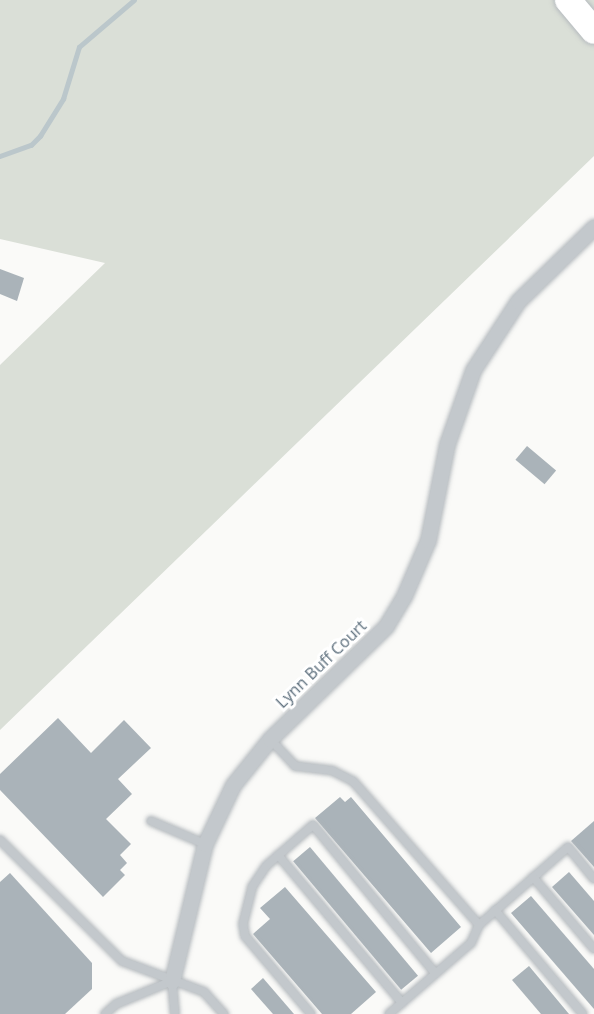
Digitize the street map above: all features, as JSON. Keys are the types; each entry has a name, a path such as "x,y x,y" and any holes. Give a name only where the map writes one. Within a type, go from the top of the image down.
{"main road":[{"path":"568,0 594,31"}],"street":[{"name":"Lynn Buff Court","path":"172,981 205,844 233,784 270,739 386,626 413,578 428,540 447,444 473,369 518,301 594,227"}],"lane":[{"path":"270,739 295,766 333,771 353,780 478,924"},
{"path":"151,821 205,844"},
{"path":"311,1014 245,936 245,907 252,887 279,855 314,825 435,973"},
{"path":"0,840 122,961 204,992 224,1014"},
{"path":"389,1014 471,943 478,924 568,847 594,879"},
{"path":"279,855 402,1003"},
{"path":"533,877 594,949"},
{"path":"495,910 583,1014"},
{"path":"105,1014 116,1004 172,981"},
{"path":"172,981 175,1014"}],"shaded area":[{"path":"0,0 594,0 594,156 0,730 0,365 105,263 0,239"}],"building":[{"path":"0,269 24,278 17,301 0,294"},
{"path":"527,446 556,470 545,484 515,460"},
{"path":"58,718 91,753 124,720 151,748 118,779 132,794 106,819 131,844 120,855 127,863 120,870 125,875 103,897 0,790 0,774"},
{"path":"340,797 345,802 351,797 461,927 431,953 315,818"},
{"path":"594,821 594,867 571,841"},
{"path":"310,847 418,976 401,990 293,861"},
{"path":"569,872 594,901 594,935 552,887"},
{"path":"10,873 92,963 92,989 65,1014 0,1014 0,882"},
{"path":"285,887 376,992 351,1014 322,1014 253,934 270,919 260,908"},
{"path":"531,896 594,969 594,1009 511,913"},
{"path":"529,966 569,1014 541,1014 512,980"},
{"path":"263,978 294,1014 273,1014 251,989"}],"waterway":[{"path":"0,156 31,145 40,136 63,99 79,47 134,0"}]}
